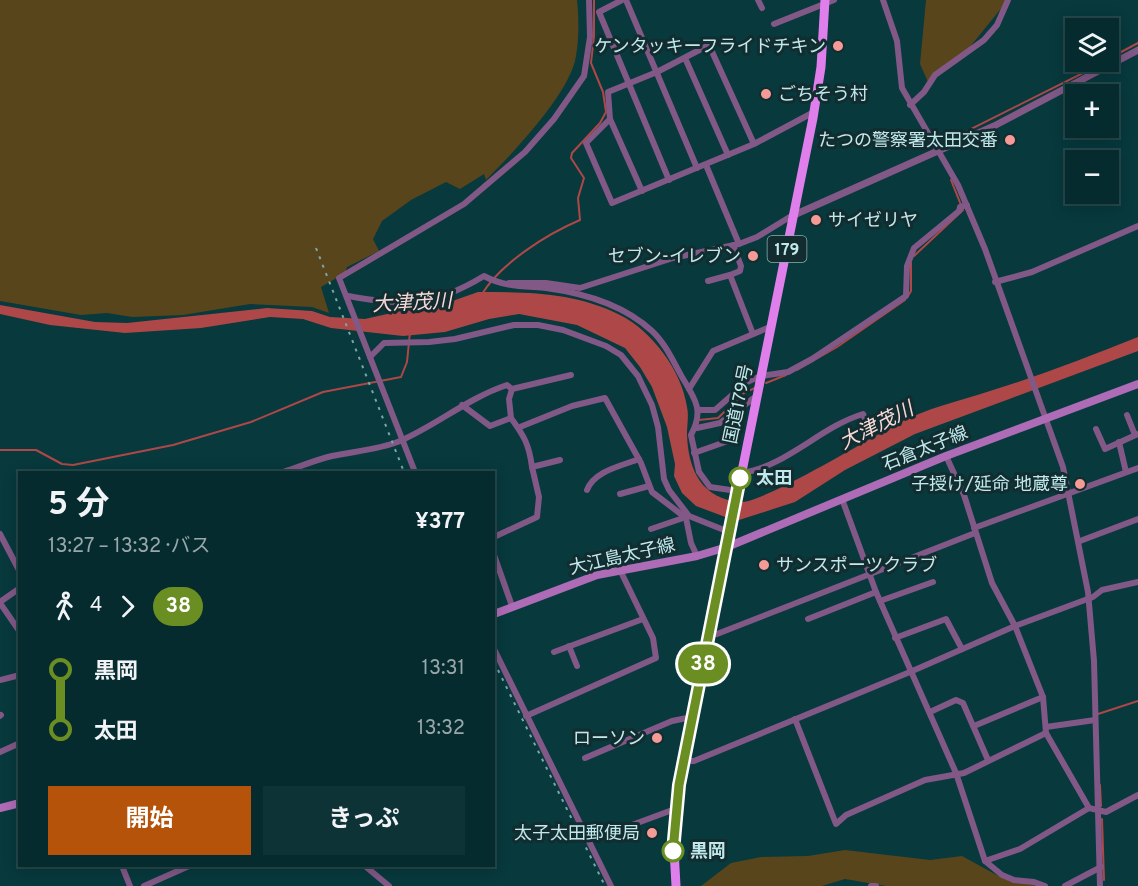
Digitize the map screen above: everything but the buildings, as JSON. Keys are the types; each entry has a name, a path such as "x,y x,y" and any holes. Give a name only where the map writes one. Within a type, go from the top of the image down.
{"highway":[{"name":"国道179号","path":"676,886 673,851 675,809 683,761 814,112 828,1"}],"main road":[{"name":"石倉太子線","path":"727,547 946,456 1138,384"},
{"name":"大江島太子線","path":"495,614 597,575 697,556 727,547"},
{"path":"0,808 18,804"}],"street":[{"path":"415,471 348,296 339,278 464,204 506,170 554,119 584,76 590,37 589,0"},
{"path":"590,11 599,12 624,0 697,168"},
{"path":"758,0 762,8"},
{"path":"883,0 897,41 902,88 936,150 953,174 963,206 985,249 995,282 1047,418 1069,494 1080,541 1089,599 1100,886"},
{"path":"910,105 924,92 935,75 984,40 997,25 1008,0"},
{"path":"774,24 828,1"},
{"path":"599,12 669,180"},
{"path":"642,191 610,120 608,92 657,72 709,45 754,144"},
{"path":"348,296 398,303 432,301 449,295 484,276 498,283 530,282 580,288 674,258 736,244 757,237 794,215 1030,108 1138,50"},
{"path":"686,58 728,155"},
{"path":"610,120 586,143 612,203 754,144 814,112"},
{"path":"706,165 736,244 741,266 740,271 708,281"},
{"path":"699,410 715,410 747,382 761,376 788,372 812,359 906,296 909,256 914,248 963,206"},
{"path":"995,282 1032,272 1138,226"},
{"path":"730,274 753,334"},
{"path":"507,284 576,293 634,317 663,344 699,410 697,428 691,435 699,472 710,487 737,494"},
{"path":"370,357 384,343 455,339 514,325 538,325 563,330 621,354 638,376 658,427 664,479 688,517 691,543 697,556"},
{"path":"689,389 713,351 770,327"},
{"path":"512,389 571,375"},
{"path":"286,471 332,456 387,446 427,429 462,405 507,385 512,389"},
{"path":"495,537 537,517 539,497 530,451 520,427 511,418 509,399 512,389"},
{"path":"697,428 720,423 758,395"},
{"path":"520,427 572,406 605,398 639,459 649,486 657,499 688,517 729,530"},
{"path":"462,405 490,426 511,418"},
{"path":"741,473 775,461 843,420 863,414 870,431"},
{"path":"1096,429 1105,448 1137,434 1127,415"},
{"path":"694,453 728,441"},
{"path":"1119,442 1126,472"},
{"path":"946,456 964,495 992,584 1015,626 1043,697 1046,730 1089,808"},
{"path":"587,490 590,483 600,474 639,459"},
{"path":"532,467 560,460"},
{"path":"709,634 717,634 1138,468"},
{"path":"620,494 649,486"},
{"path":"842,499 895,638 956,773 985,861 1002,875 1014,880 1034,882 1045,886"},
{"path":"651,529 688,517"},
{"path":"1080,541 1138,519"},
{"path":"0,534 18,568"},
{"path":"495,558 512,606"},
{"path":"526,716 656,658 653,638 620,570"},
{"path":"880,601 933,582"},
{"path":"683,761 694,761 1015,626 1089,599 1102,590 1138,582"},
{"path":"18,589 0,602 18,629"},
{"path":"808,619 876,592"},
{"path":"895,638 946,619 956,633 962,649"},
{"path":"554,652 643,620"},
{"path":"569,646 577,666"},
{"path":"495,651 611,886"},
{"path":"0,680 18,676"},
{"path":"974,726 1043,697"},
{"path":"930,712 956,700 963,703 988,760"},
{"path":"585,758 672,722 692,717"},
{"path":"795,719 836,824 846,815 925,780 956,773 988,760 1046,730 1095,720"},
{"path":"0,752 18,744"},
{"path":"985,861 1020,849 1089,808 1106,812 1138,795"},
{"path":"586,838 606,831 613,832 675,809"},
{"path":"122,867 130,886"},
{"path":"144,886 187,867"},
{"path":"366,867 388,886"},
{"path":"1065,886 1101,867"}],"shaded area":[{"path":"0,0 577,0 578,43 572,71 563,87 539,122 510,155 486,180 484,174 460,189 446,182 411,200 382,221 373,239 379,251 347,267 345,273 321,287 329,313 312,307 250,304 183,315 132,317 107,313 81,315 0,301"},
{"path":"926,0 1008,0 969,48 928,82 920,64"},
{"path":"478,292 533,293 568,298 603,307 632,322 664,354 679,380 688,410 687,434 690,460 700,481 717,496 742,502 753,500 793,482 919,414 1030,378 1138,337 1138,351 915,434 845,470 795,502 736,521 696,506 682,493 674,476 675,464 667,427 652,387 640,367 625,348 577,325 519,314 489,319 445,332 403,336 331,328 303,319 270,317 201,328 125,333 50,325 0,314 0,305 95,322 127,323 267,308 312,311 330,317 365,319 405,310 424,311"},
{"path":"845,850 930,860 962,856 1004,879 1038,886 886,886 845,879 822,886 701,886 731,863 761,857 808,856"}],"waterway":[{"path":"482,294 501,271 526,251 553,233 580,220 578,198 584,178 571,158 572,153 600,123 606,112 603,92 591,63 594,0"},
{"path":"1119,53 1138,43"},
{"path":"937,146 1085,72"},
{"path":"914,256 963,210 951,180"},
{"path":"908,296 911,291 911,263"},
{"path":"797,370 837,347 905,300"},
{"path":"0,450 36,450 62,464 73,465 173,445 251,422 323,392 401,377 407,362 410,332"},
{"path":"766,383 786,375"},
{"path":"699,420 718,418 744,393 757,387"},
{"path":"1098,714 1138,701"},
{"path":"1100,785 1101,806"},
{"path":"1102,819 1104,880"}],"railway":[{"path":"316,248 404,471"},
{"path":"495,664 605,886"}],"bus line":[{"name":"38","path":"673,851 673,831 679,785 740,478"}],"place":[{"name":"ケンタッキーフライドチキン","path":"838,46"},
{"name":"ごちそう村","path":"766,94"},
{"name":"たつの警察署太田交番","path":"1010,140"},
{"name":"サイゼリヤ","path":"816,220"},
{"name":"セブン-イレブン","path":"753,256"},
{"name":"太田","path":"740,478"},
{"name":"子授け/延命 地蔵尊","path":"1080,484"},
{"name":"サンスポーツクラブ","path":"764,565"},
{"name":"ローソン","path":"657,738"},
{"name":"太子太田郵便局","path":"652,833"},
{"name":"黒岡","path":"673,851"}],"water label":[{"name":"大津茂川","path":"412,302"},
{"name":"大津茂川","path":"876,425"}]}
